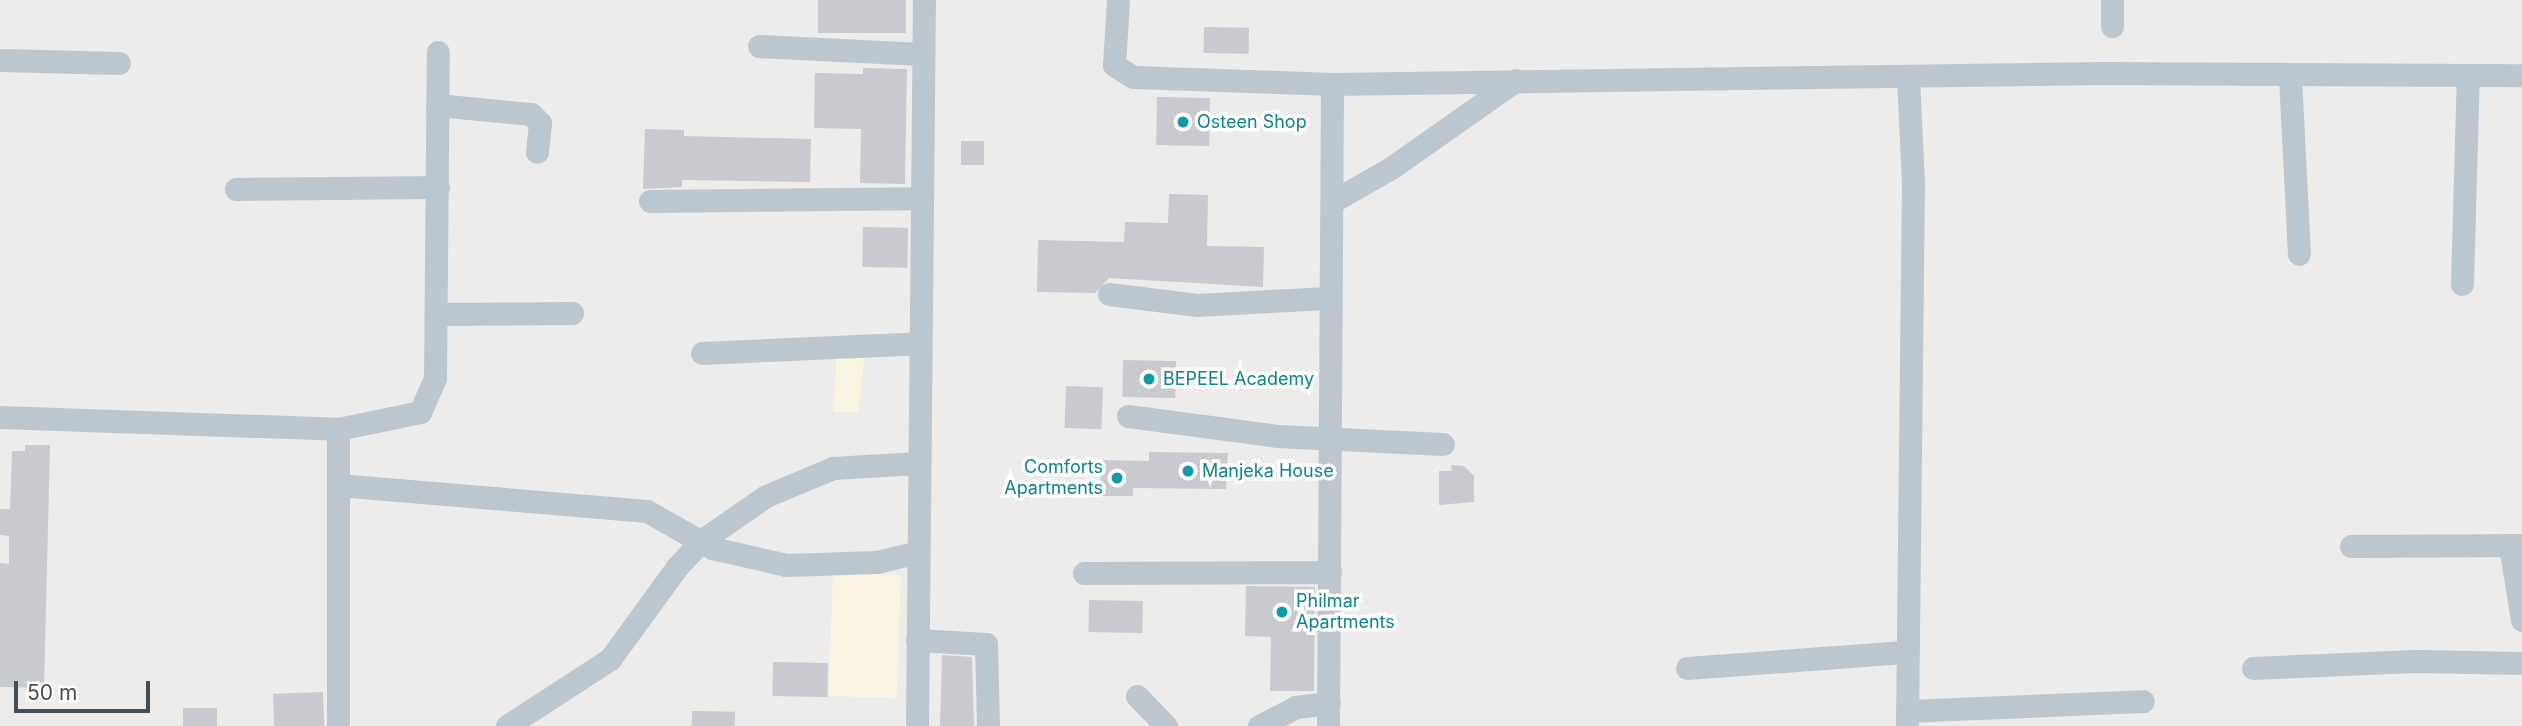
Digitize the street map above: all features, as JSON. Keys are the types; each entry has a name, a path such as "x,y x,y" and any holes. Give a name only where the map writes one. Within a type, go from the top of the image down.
{"street":[{"path":"917,726 924,0"},
{"path":"1118,0 1114,65 1122,74 1332,84 1908,76 2522,75"},
{"path":"2112,0 2112,26"},
{"path":"759,46 922,54"},
{"path":"0,416 338,429 404,418 426,406 435,378 438,52"},
{"path":"0,60 119,63"},
{"path":"2462,284 2468,75"},
{"path":"1908,76 1913,183 1907,719 2143,701"},
{"path":"2290,77 2299,254"},
{"path":"1335,200 1391,168 1516,80"},
{"path":"1259,726 1296,707 1329,715 1331,438 1328,298 1335,200 1332,84"},
{"path":"437,105 531,114 540,123 537,152"},
{"path":"236,189 438,187"},
{"path":"650,201 920,198"},
{"path":"1109,293 1197,304 1328,298"},
{"path":"437,314 572,313"},
{"path":"702,353 919,343"},
{"path":"1128,416 1331,438 1443,443"},
{"path":"338,429 338,726"},
{"path":"508,726 610,659 701,541 766,496 812,474 850,464 918,463"},
{"path":"338,485 647,511 701,541 786,565 877,562 918,552"},
{"path":"2351,546 2516,545 2522,620"},
{"path":"1084,573 1330,572"},
{"path":"917,640 986,644 988,726"},
{"path":"1687,668 1907,652"},
{"path":"2253,668 2416,661 2522,663"},
{"path":"1137,696 1166,726"}],"shaded area":[{"path":"865,351 858,412 833,412 837,353"},
{"path":"833,573 901,575 897,698 829,696"}],"building":[{"path":"818,0 906,0 906,33 818,33"},
{"path":"1204,27 1249,28 1249,54 1204,53"},
{"path":"863,68 907,69 905,184 860,183 861,129 814,128 815,73 863,74"},
{"name":"Osteen Shop","path":"1157,97 1210,98 1209,146 1156,145"},
{"path":"645,129 684,130 684,136 811,139 810,182 682,180 682,187 643,189"},
{"path":"961,141 984,141 984,165 961,165"},
{"path":"1169,194 1208,195 1207,246 1264,247 1263,287 1109,278 1095,293 1037,292 1038,240 1124,242 1125,222 1168,223"},
{"path":"863,227 908,228 907,268 862,267"},
{"name":"BEPEEL Academy","path":"1123,360 1176,361 1175,398 1122,397"},
{"path":"1066,386 1103,387 1102,429 1065,428"},
{"path":"25,445 50,445 44,688 0,687 0,563 9,564 9,536 0,535 0,509 10,509 12,451 25,451"},
{"name":"Manjeka House","path":"1149,452 1228,453 1226,489 1133,488 1133,496 1100,496 1101,460 1149,461"},
{"path":"1451,465 1464,466 1474,476 1474,502 1439,505 1439,471 1452,471"},
{"path":"1246,586 1315,587 1314,691 1270,691 1271,637 1245,636"},
{"path":"1089,600 1143,601 1142,633 1088,632"},
{"path":"942,655 972,657 974,726 940,726"},
{"path":"773,662 828,663 827,697 772,696"},
{"path":"323,692 324,726 274,726 273,694"},
{"path":"183,708 217,708 217,726 183,726"},
{"path":"692,711 735,712 735,726 692,726"}],"place":[{"name":"Osteen Shop","path":"1183,122"},
{"name":"BEPEEL Academy","path":"1149,379"},
{"name":"Manjeka House","path":"1188,471"},
{"name":"Comforts Apartments","path":"1117,478"},
{"name":"Philmar Apartments","path":"1282,612"}]}
